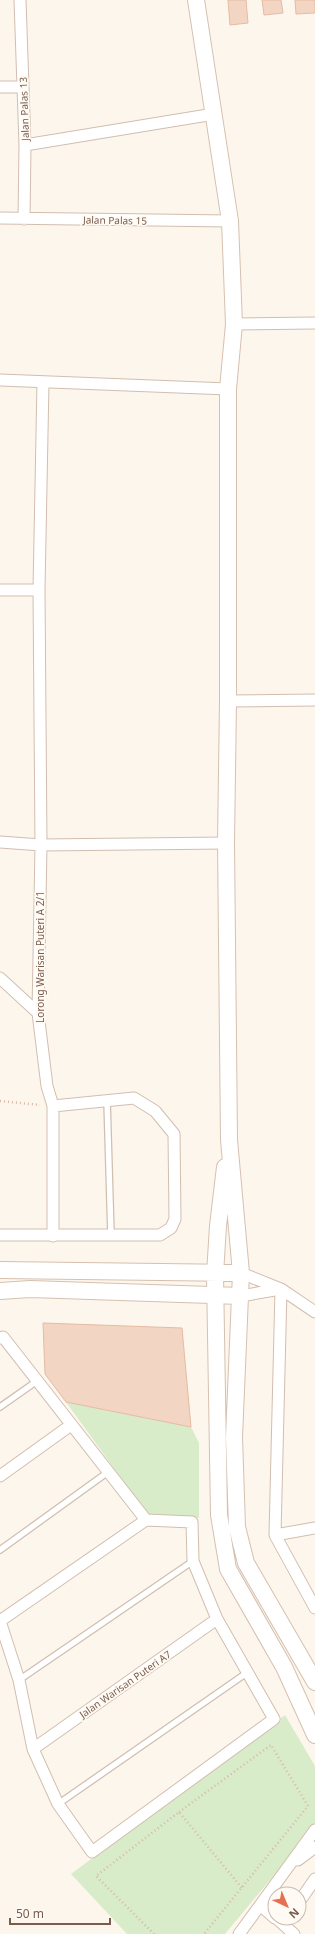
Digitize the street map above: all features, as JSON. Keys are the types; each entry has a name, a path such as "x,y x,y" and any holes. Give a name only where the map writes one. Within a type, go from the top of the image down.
{"street":[{"name":"Jalan Palas 13","path":"20,0 25,145 24,219"},
{"path":"196,0 230,221 234,324 228,389 228,701 226,843 229,1140 241,1273 234,1438 236,1527 246,1563 315,1682"},
{"path":"0,86 23,87"},
{"path":"25,145 214,114"},
{"name":"Jalan Palas 15","path":"0,218 230,221"},
{"path":"234,324 315,323"},
{"path":"0,380 228,389"},
{"name":"Lorong Warisan Puteri A 2/1","path":"43,382 39,590 41,845 38,1013 47,1086 53,1106 53,1236"},
{"path":"0,590 39,590"},
{"path":"228,701 315,700"},
{"path":"0,842 41,845 226,843"},
{"path":"0,978 38,1013"},
{"path":"0,1235 160,1235 171,1228 175,1219 174,1134 155,1111 134,1098 53,1106"},
{"path":"229,1140 218,1226 215,1274 219,1516 228,1569 284,1667 315,1735"},
{"path":"0,1270 215,1274 241,1273 280,1289 315,1312"},
{"path":"0,1291 30,1289 241,1296 280,1289"},
{"path":"280,1289 275,1535 315,1608"},
{"path":"0,1338 3,1337 146,1520"},
{"path":"0,1476 71,1425"},
{"path":"146,1520 192,1522 193,1561 217,1619 274,1719 92,1852 58,1804 33,1749 19,1680 0,1621 146,1520"},
{"path":"275,1535 315,1528"},
{"name":"Jalan Warisan Puteri A7","path":"33,1749 217,1619"},
{"path":"239,1934 315,1830"},
{"path":"290,1865 315,1847"},
{"path":"307,1890 315,1879"},
{"path":"260,1905 267,1910"},
{"path":"287,1926 294,1934"}],"lane":[{"path":"107,1100 111,1235"},
{"path":"0,1407 37,1381"},
{"path":"0,1550 108,1472"},
{"path":"19,1680 193,1561"},
{"path":"58,1804 248,1672"}],"path":[{"path":"0,1101 53,1106"},
{"path":"154,1934 96,1876 179,1812 271,1745 308,1806 204,1934"},
{"path":"179,1812 242,1888"}],"green space":[{"path":"66,1402 191,1427 199,1443 199,1518 147,1514"},
{"path":"285,1715 315,1766 315,1826 225,1934 127,1934 71,1874"}],"building":[{"path":"228,0 246,0 248,23 230,25"},
{"path":"262,0 281,0 283,13 264,15"},
{"path":"295,0 315,0 315,13 296,14"},
{"path":"43,1323 182,1328 191,1427 66,1402 45,1374"}]}
